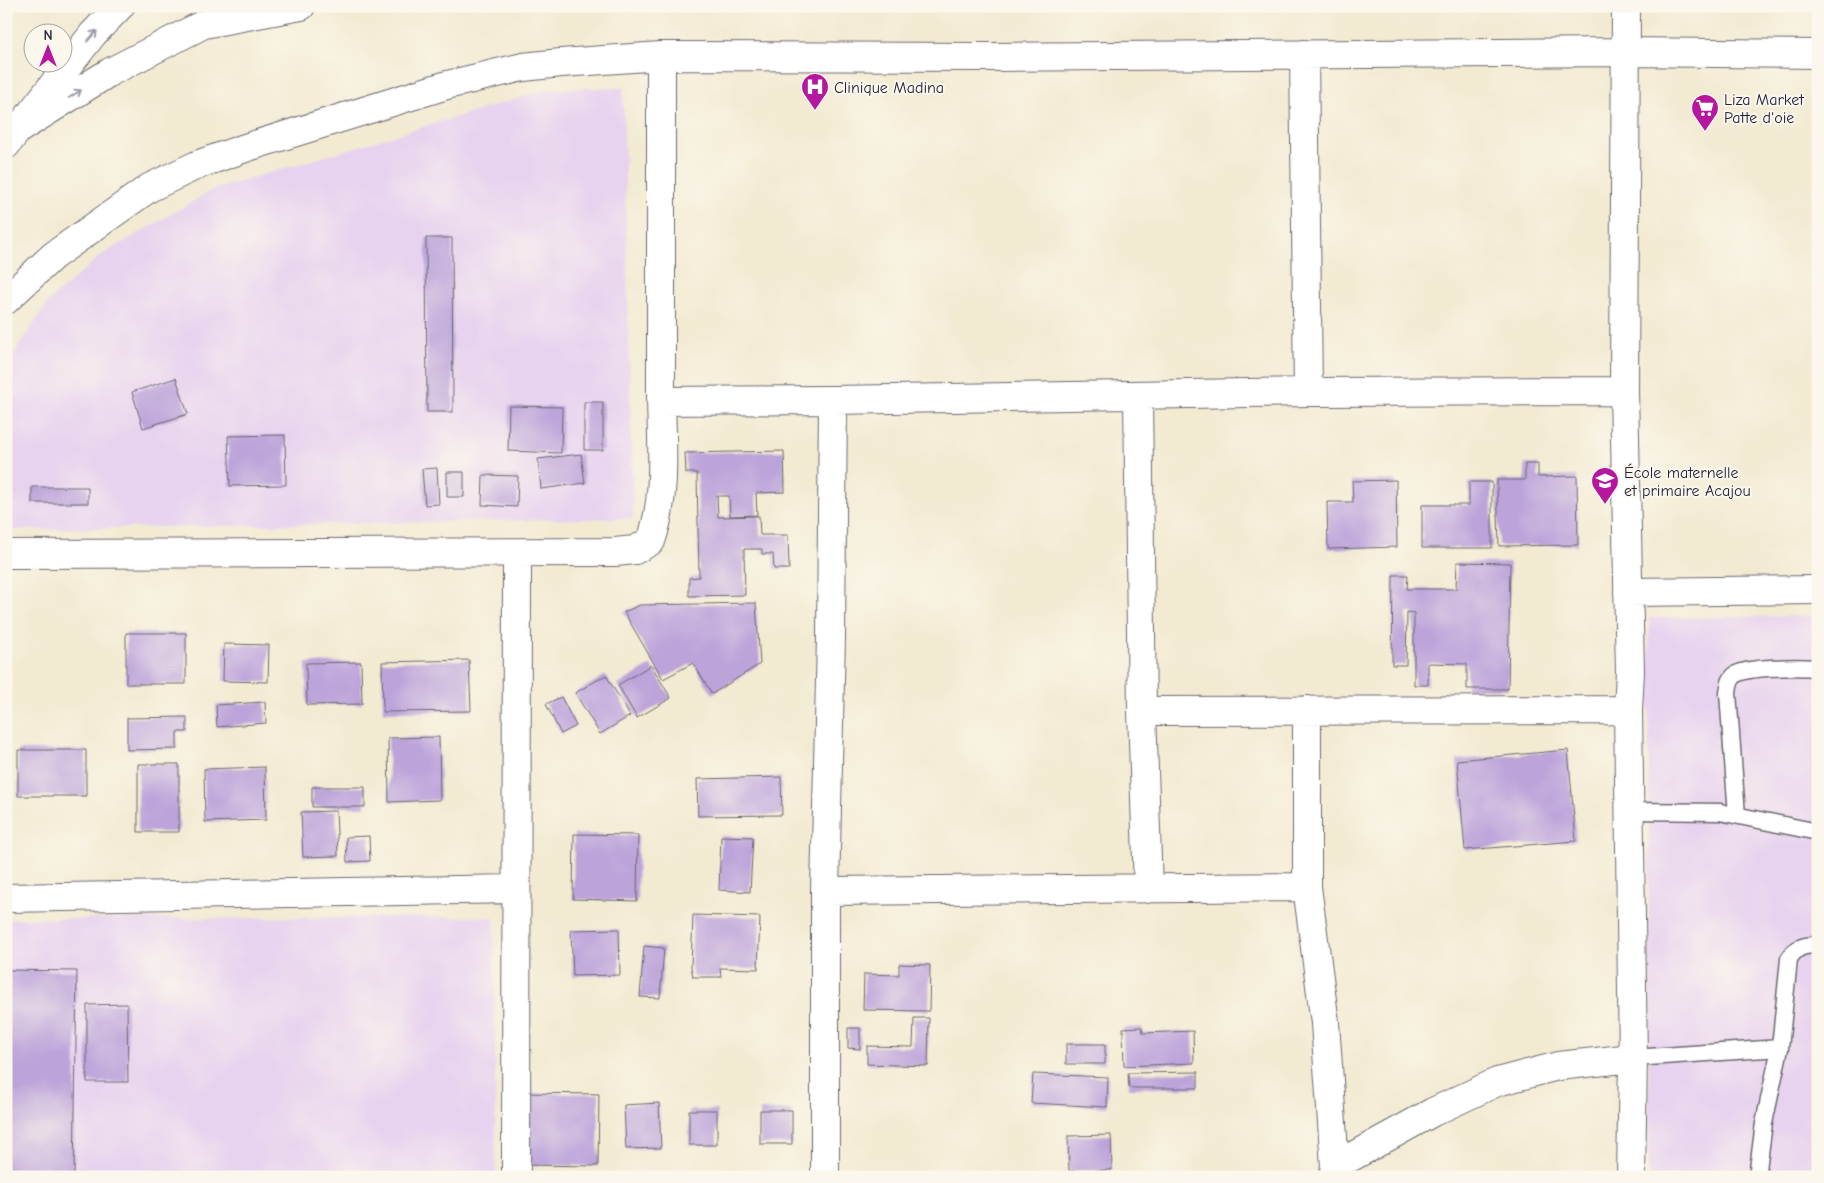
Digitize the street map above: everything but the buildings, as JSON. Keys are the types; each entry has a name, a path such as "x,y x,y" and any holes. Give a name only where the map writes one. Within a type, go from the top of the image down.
{"main road":[{"path":"13,137 93,34 120,6"},
{"path":"13,137 110,72 210,15 301,6"},
{"path":"1626,6 1624,391 1630,672 1628,710 1633,1058 1632,1177"},
{"path":"6,300 53,256 150,188 197,165 245,148 447,85 522,67 662,56 991,57 1625,52 1818,54"},
{"path":"1304,54 1308,392"},
{"path":"6,554 615,552 635,550 651,541 659,513 662,479 660,401 662,56"},
{"path":"660,401 1308,392 1624,391"},
{"path":"1138,394 1142,711 1148,889"},
{"path":"825,1177 825,891 831,638 833,400"},
{"path":"516,1177 517,552"},
{"path":"1628,592 1818,590"},
{"path":"1307,710 1307,887 1325,1023 1334,1171 1433,1112 1497,1082 1558,1066 1633,1058"},
{"path":"1142,711 1628,710"},
{"path":"825,891 1307,887"},
{"path":"6,898 516,889"}],"lane":[{"path":"1737,815 1728,693 1730,683 1734,676 1747,670 1818,668"},
{"path":"1630,811 1720,812 1818,832"},
{"path":"1756,1177 1764,1123 1780,1048 1789,959 1798,948 1818,945"},
{"path":"1633,1058 1780,1048"}],"shaded area":[{"path":"623,88 633,518 6,530 6,367 49,301 100,256 212,190 543,91"},
{"path":"1818,616 1818,1177 1649,1177 1649,618"},
{"path":"494,917 496,1177 6,1177 6,919"}],"place":[{"name":"Clinique Madina","path":"815,111"},
{"name":"Liza Market Patte d'oie","path":"1705,132"},
{"name":"École maternelle et primaire Acajou","path":"1605,505"}]}
